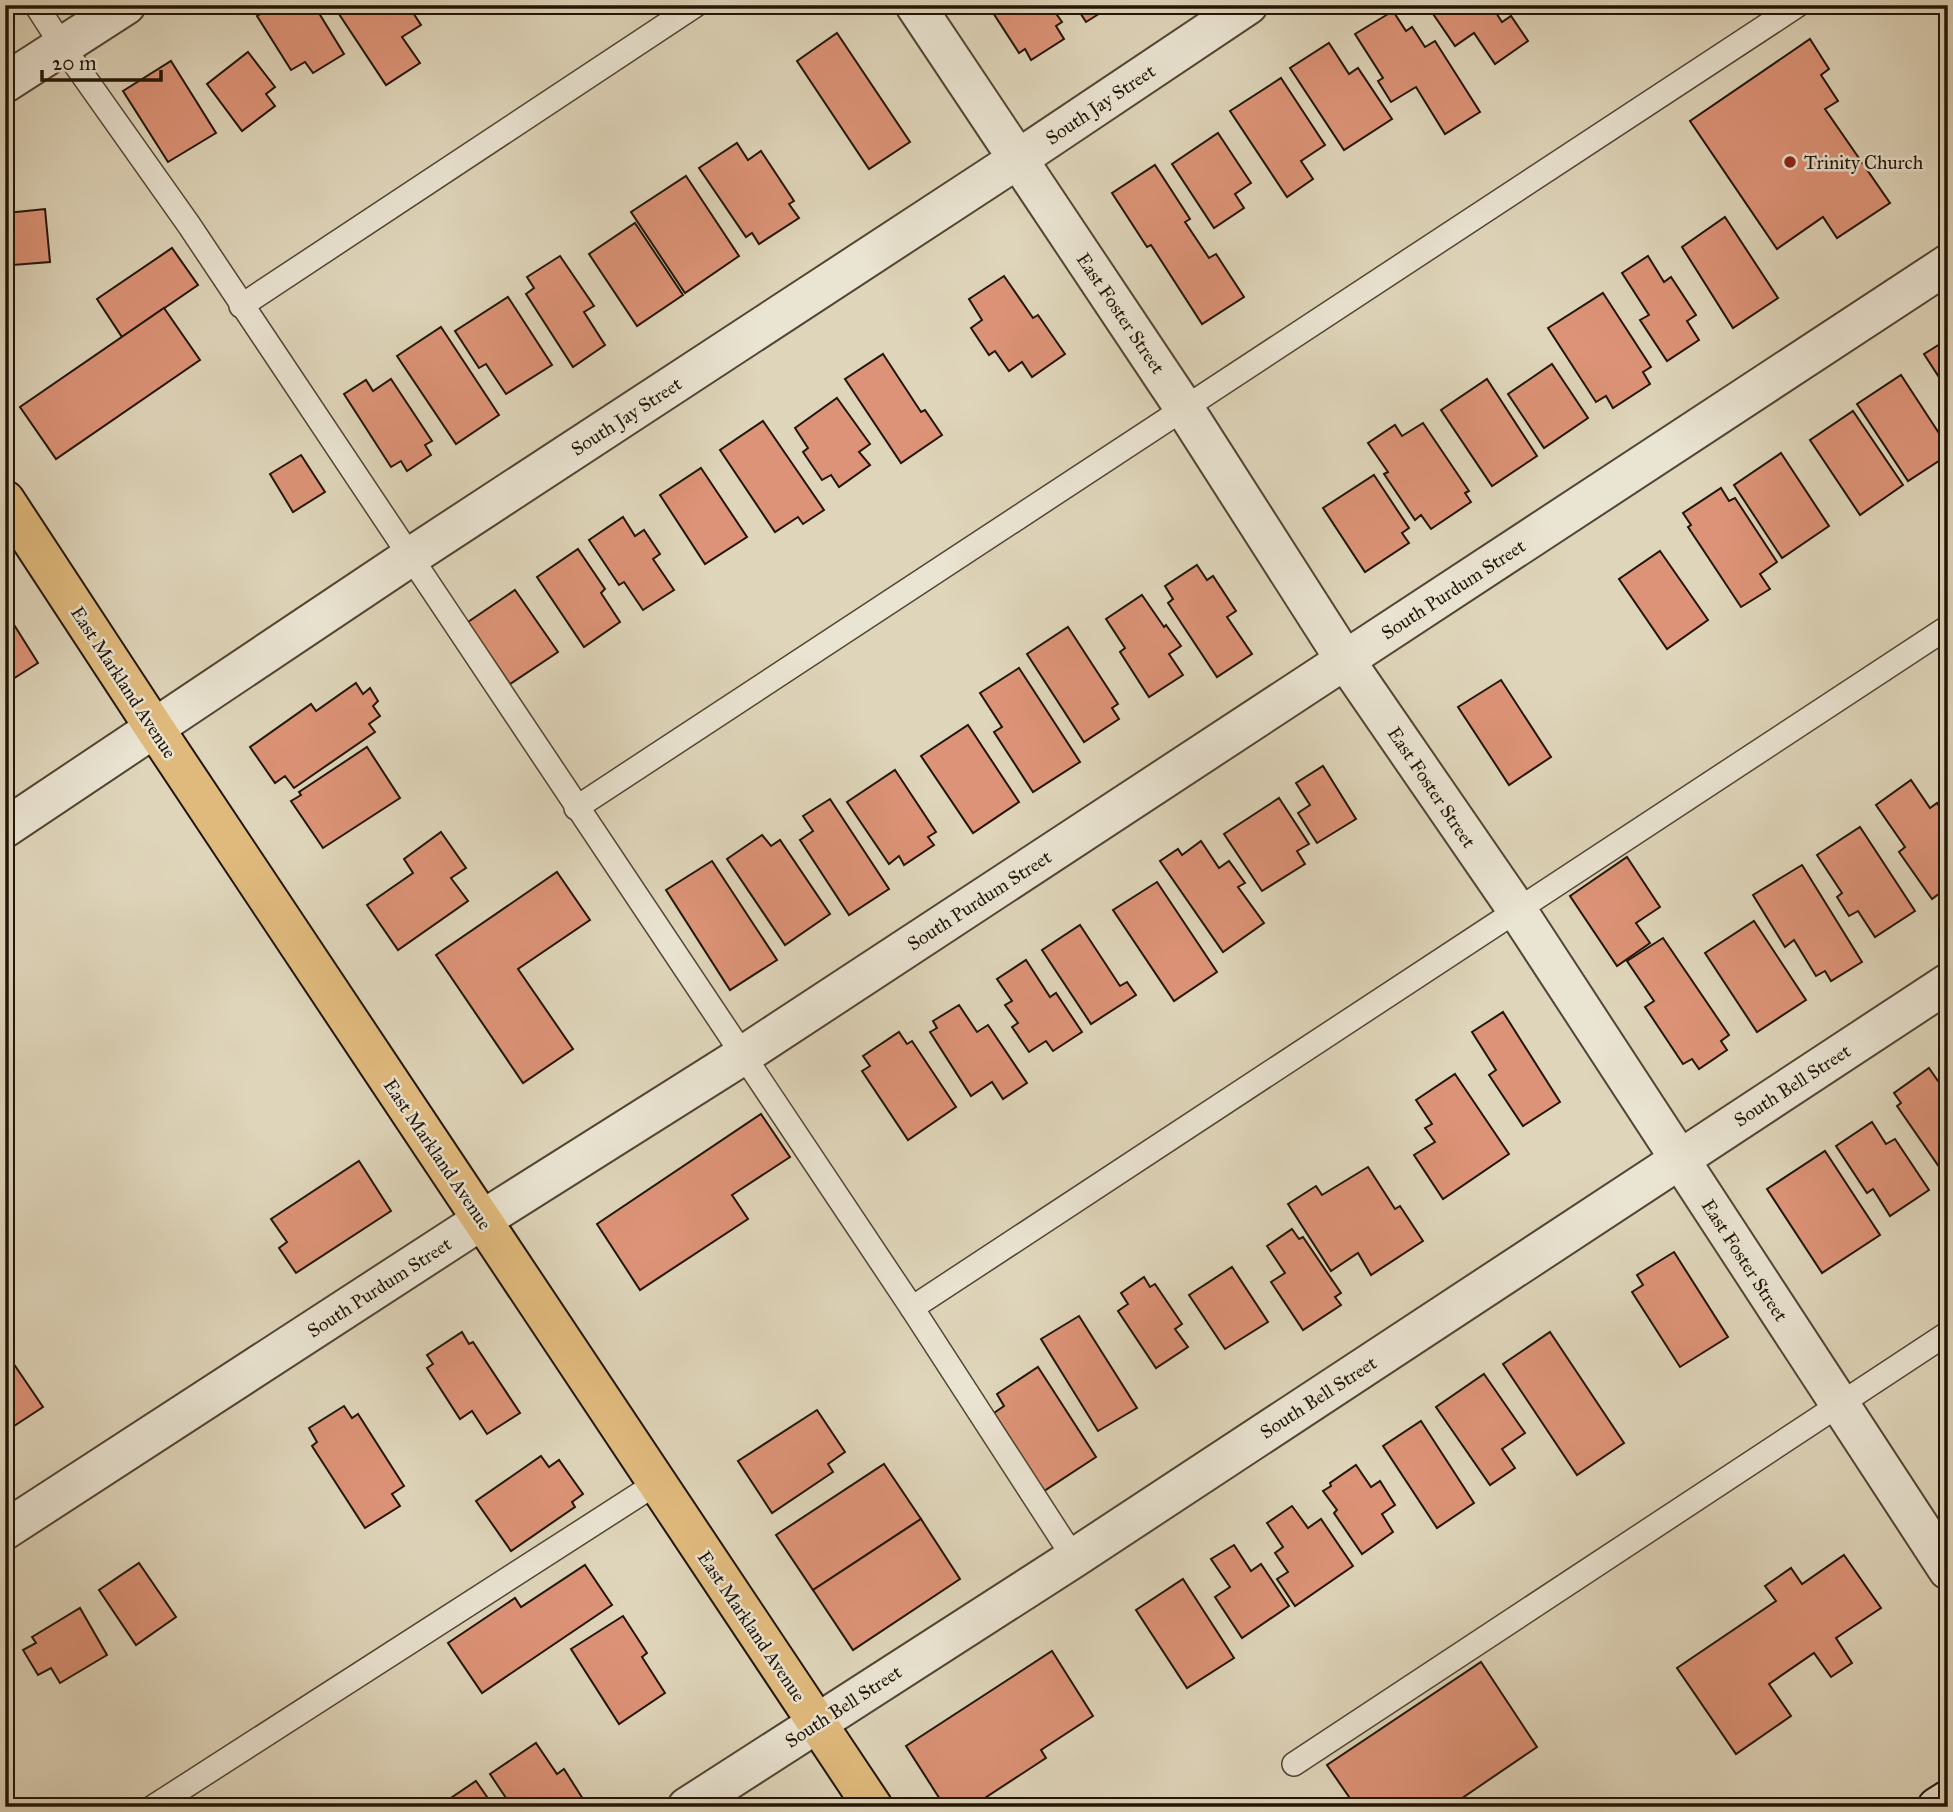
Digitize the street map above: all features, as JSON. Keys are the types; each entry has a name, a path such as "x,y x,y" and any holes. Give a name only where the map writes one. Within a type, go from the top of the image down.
{"main road":[{"name":"East Markland Avenue","path":"5,500 873,1807"}],"street":[{"path":"5,83 125,5"},
{"name":"East Foster Street","path":"915,5 1184,408 1345,660 1517,910 1948,1570"},
{"name":"South Jay Street","path":"5,828 1248,5"},
{"name":"South Purdum Street","path":"5,1530 482,1220 742,1056 1948,264"},
{"name":"South Bell Street","path":"687,1807 1074,1558 1948,983"},
{"path":"1937,1807 1948,1800"}],"lane":[{"path":"36,5 189,225 912,1308 1074,1558"},
{"path":"242,306 696,5"},
{"path":"576,807 1798,5"},
{"path":"912,1308 1948,627"},
{"path":"1294,1764 1948,1333"},
{"path":"153,1807 657,1483"}],"building":[{"path":"275,5 314,5 344,54 313,73 305,62 291,70 257,16"},
{"path":"333,5 408,5 421,25 402,37 420,63 386,85"},
{"path":"988,5 1050,5 1062,22 1056,26 1064,39 1031,60 1025,49 1019,53"},
{"path":"1075,5 1113,5 1086,22"},
{"path":"1427,5 1491,5 1502,22 1511,16 1528,41 1495,64 1474,33 1455,46"},
{"path":"1393,11 1406,31 1412,27 1425,47 1435,41 1480,112 1445,134 1416,87 1391,102 1378,81 1383,78 1355,34"},
{"path":"837,33 910,142 869,169 797,61"},
{"name":"Trinity Church","path":"1810,39 1829,69 1821,75 1838,101 1825,109 1890,203 1837,238 1823,217 1777,249 1690,121"},
{"path":"1329,43 1349,74 1358,68 1392,119 1344,150 1290,68"},
{"path":"248,52 275,87 266,94 275,106 242,131 207,84"},
{"path":"171,61 216,133 168,162 123,91"},
{"path":"1281,78 1325,145 1301,161 1313,179 1287,197 1230,111"},
{"path":"1218,133 1251,183 1235,194 1244,208 1214,228 1172,164"},
{"path":"737,143 748,160 761,151 794,201 789,204 799,218 759,244 752,233 746,237 699,168"},
{"path":"1155,165 1190,219 1185,222 1209,258 1216,254 1244,297 1202,324 1151,245 1147,247 1112,193"},
{"path":"686,176 739,256 685,293 631,212"},
{"path":"45,209 50,262 13,265 7,213"},
{"path":"1725,217 1778,298 1733,328 1682,247"},
{"path":"635,223 683,295 637,326 589,254"},
{"path":"172,248 198,285 122,337 97,299"},
{"path":"560,256 594,306 584,312 605,345 573,367 526,294 534,288 527,277"},
{"path":"1648,256 1664,282 1671,277 1696,315 1687,321 1699,340 1667,361 1640,320 1649,315 1622,273"},
{"path":"1004,276 1033,318 1038,315 1065,354 1032,377 1022,362 1009,371 995,351 989,355 971,328 982,320 969,299"},
{"path":"1603,293 1651,367 1643,372 1650,384 1613,408 1606,396 1596,402 1548,328"},
{"path":"508,297 552,365 506,394 486,364 479,368 455,331"},
{"path":"164,308 200,360 56,459 20,407"},
{"path":"441,327 499,415 456,444 397,356"},
{"path":"1948,339 1948,391 1924,354"},
{"path":"883,354 921,412 925,410 942,435 901,463 845,379"},
{"path":"1552,364 1588,418 1544,448 1508,394"},
{"path":"1901,375 1948,447 1948,455 1908,481 1857,404"},
{"path":"391,379 432,441 425,445 431,455 407,471 401,461 391,467 344,394 366,380 373,391"},
{"path":"1487,379 1537,456 1492,486 1441,410"},
{"path":"837,398 870,444 859,452 870,465 839,487 831,475 822,480 803,452 808,448 795,428"},
{"path":"1853,411 1903,485 1860,515 1810,440"},
{"path":"763,421 824,510 803,524 798,517 775,532 720,450"},
{"path":"1423,423 1469,491 1465,493 1471,502 1431,529 1421,515 1415,520 1384,474 1388,472 1368,443 1395,425 1402,436"},
{"path":"1781,453 1829,526 1782,558 1734,485"},
{"path":"301,455 325,492 293,512 270,474"},
{"path":"701,468 747,537 705,564 660,495"},
{"path":"1374,475 1409,528 1402,533 1409,543 1365,572 1323,508"},
{"path":"1721,488 1729,501 1735,498 1777,562 1760,574 1770,589 1741,607 1688,527 1691,525 1683,513"},
{"path":"623,517 635,536 644,530 660,554 653,559 674,590 643,610 624,582 619,585 589,540"},
{"path":"578,549 605,589 601,593 620,622 584,647 537,577"},
{"path":"1660,551 1708,620 1667,649 1619,579"},
{"path":"1197,565 1207,580 1213,576 1236,611 1227,617 1252,654 1217,677 1168,603 1173,599 1165,586"},
{"path":"515,590 558,652 510,684 468,622"},
{"path":"1142,595 1181,646 1169,654 1183,675 1149,697 1120,652 1125,648 1106,619"},
{"path":"5,613 38,663 5,684"},
{"path":"1068,627 1118,704 1112,708 1119,719 1084,742 1027,654"},
{"path":"1019,668 1080,762 1033,792 994,732 1002,727 980,693"},
{"path":"1501,680 1551,757 1509,785 1458,707"},
{"path":"356,683 363,694 370,688 378,701 373,706 380,716 369,724 375,732 294,788 285,776 275,783 250,747 311,704 316,711"},
{"path":"968,725 1019,802 973,833 921,756"},
{"path":"367,747 400,798 323,848 291,801 301,795 299,792"},
{"path":"1323,766 1356,819 1317,843 1298,813 1310,805 1296,783"},
{"path":"895,770 936,832 928,837 934,845 904,865 899,856 889,864 847,802"},
{"path":"1911,780 1930,808 1937,803 1948,819 1948,887 1932,899 1899,852 1905,847 1876,805"},
{"path":"1279,798 1309,844 1297,851 1305,864 1262,891 1224,834"},
{"path":"830,799 889,889 849,915 800,840 813,831 803,816"},
{"path":"1860,827 1915,911 1875,937 1858,911 1849,916 1837,897 1842,893 1817,855"},
{"path":"441,832 466,868 451,878 468,901 398,950 367,905 413,873 404,859"},
{"path":"762,835 771,846 780,840 830,914 785,945 727,859"},
{"path":"1201,841 1219,868 1229,861 1245,883 1238,887 1264,923 1223,952 1160,861 1178,849 1182,855"},
{"path":"1627,857 1660,907 1636,923 1650,943 1617,966 1570,896"},
{"path":"712,861 777,960 730,990 666,890"},
{"path":"1802,865 1862,962 1831,981 1825,971 1816,976 1794,940 1785,947 1753,895"},
{"path":"557,872 590,920 518,969 573,1049 523,1083 436,955"},
{"path":"1157,882 1217,972 1174,1001 1113,910"},
{"path":"1754,921 1806,1000 1757,1032 1705,953"},
{"path":"1080,925 1120,986 1127,982 1136,995 1091,1024 1042,950"},
{"path":"1663,938 1729,1035 1721,1041 1727,1050 1699,1069 1692,1059 1683,1064 1645,1007 1654,1001 1627,961"},
{"path":"1026,960 1050,997 1056,993 1082,1032 1053,1051 1046,1041 1029,1052 1012,1027 1018,1023 1005,1005 1012,1001 997,979"},
{"path":"959,1005 977,1032 988,1025 1027,1083 1003,1099 992,1082 971,1096 930,1032 937,1028 933,1021"},
{"path":"1503,1012 1560,1102 1523,1126 1489,1075 1496,1070 1472,1032"},
{"path":"899,1032 907,1044 912,1041 956,1107 908,1140 862,1071 870,1066 863,1056"},
{"path":"1929,1068 1938,1081 1942,1079 1948,1088 1948,1167 1942,1171 1897,1106 1901,1103 1894,1093"},
{"path":"1455,1074 1509,1154 1443,1199 1414,1155 1435,1142 1425,1128 1432,1124 1416,1100"},
{"path":"761,1114 790,1157 732,1195 748,1219 640,1290 597,1224"},
{"path":"1872,1122 1886,1144 1895,1139 1929,1190 1890,1216 1873,1189 1867,1193 1836,1146"},
{"path":"1825,1151 1880,1235 1822,1273 1767,1189"},
{"path":"359,1161 391,1211 296,1273 279,1248 287,1242 271,1219"},
{"path":"1368,1167 1395,1209 1400,1206 1423,1241 1371,1275 1358,1253 1331,1271 1288,1204 1316,1186 1322,1195"},
{"path":"1292,1229 1299,1239 1303,1237 1341,1293 1335,1297 1341,1305 1303,1330 1271,1282 1285,1273 1267,1246"},
{"path":"1674,1252 1728,1337 1680,1367 1632,1292 1643,1285 1637,1275"},
{"path":"1232,1267 1268,1322 1225,1349 1189,1295"},
{"path":"1144,1277 1150,1287 1155,1284 1182,1324 1175,1329 1188,1347 1156,1368 1118,1311 1128,1304 1121,1293"},
{"path":"1079,1316 1137,1408 1098,1431 1041,1339"},
{"path":"462,1332 469,1344 473,1342 520,1413 487,1434 472,1411 460,1419 427,1368 433,1364 427,1355"},
{"path":"1550,1332 1624,1443 1577,1475 1503,1364"},
{"path":"5,1351 43,1407 5,1432"},
{"path":"1038,1367 1096,1457 1044,1491 994,1413 1004,1406 997,1394"},
{"path":"1484,1374 1525,1433 1502,1449 1515,1468 1490,1485 1436,1407"},
{"path":"344,1406 352,1418 358,1414 404,1486 392,1494 400,1506 365,1528 312,1446 317,1442 309,1428"},
{"path":"817,1410 845,1452 828,1464 833,1472 772,1513 738,1461"},
{"path":"1421,1421 1474,1503 1437,1528 1383,1446"},
{"path":"541,1456 549,1467 559,1460 583,1494 572,1502 575,1507 511,1551 476,1501"},
{"path":"884,1464 921,1519 813,1590 776,1535"},
{"path":"1356,1465 1371,1487 1380,1481 1395,1505 1382,1514 1393,1532 1362,1554 1334,1513 1337,1510 1323,1491"},
{"path":"1292,1506 1308,1528 1321,1519 1353,1566 1295,1606 1277,1579 1288,1572 1275,1553 1283,1547 1267,1523"},
{"path":"921,1519 960,1579 853,1650 813,1590"},
{"path":"1234,1545 1251,1571 1261,1564 1289,1606 1242,1638 1215,1597 1230,1587 1211,1559"},
{"path":"1844,1555 1881,1608 1836,1638 1852,1663 1831,1677 1814,1653 1769,1684 1791,1716 1736,1754 1677,1668 1776,1601 1765,1586 1791,1568 1802,1584"},
{"path":"139,1563 176,1617 136,1645 99,1590"},
{"path":"585,1565 612,1605 482,1693 448,1643 515,1598 521,1607"},
{"path":"1183,1579 1234,1658 1187,1688 1136,1610"},
{"path":"80,1608 107,1655 60,1683 51,1668 38,1675 23,1650 36,1643 32,1637"},
{"path":"623,1616 647,1653 642,1657 665,1693 619,1724 571,1649"},
{"path":"1052,1651 1093,1716 1041,1750 1046,1758 971,1807 945,1807 906,1746"},
{"path":"1481,1662 1537,1747 1449,1807 1356,1807 1327,1765"},
{"path":"536,1743 557,1774 564,1769 583,1799 571,1807 512,1807 490,1774"},
{"path":"476,1781 494,1807 439,1807 439,1806"}],"place":[{"name":"Trinity Church","path":"1790,162"}]}
